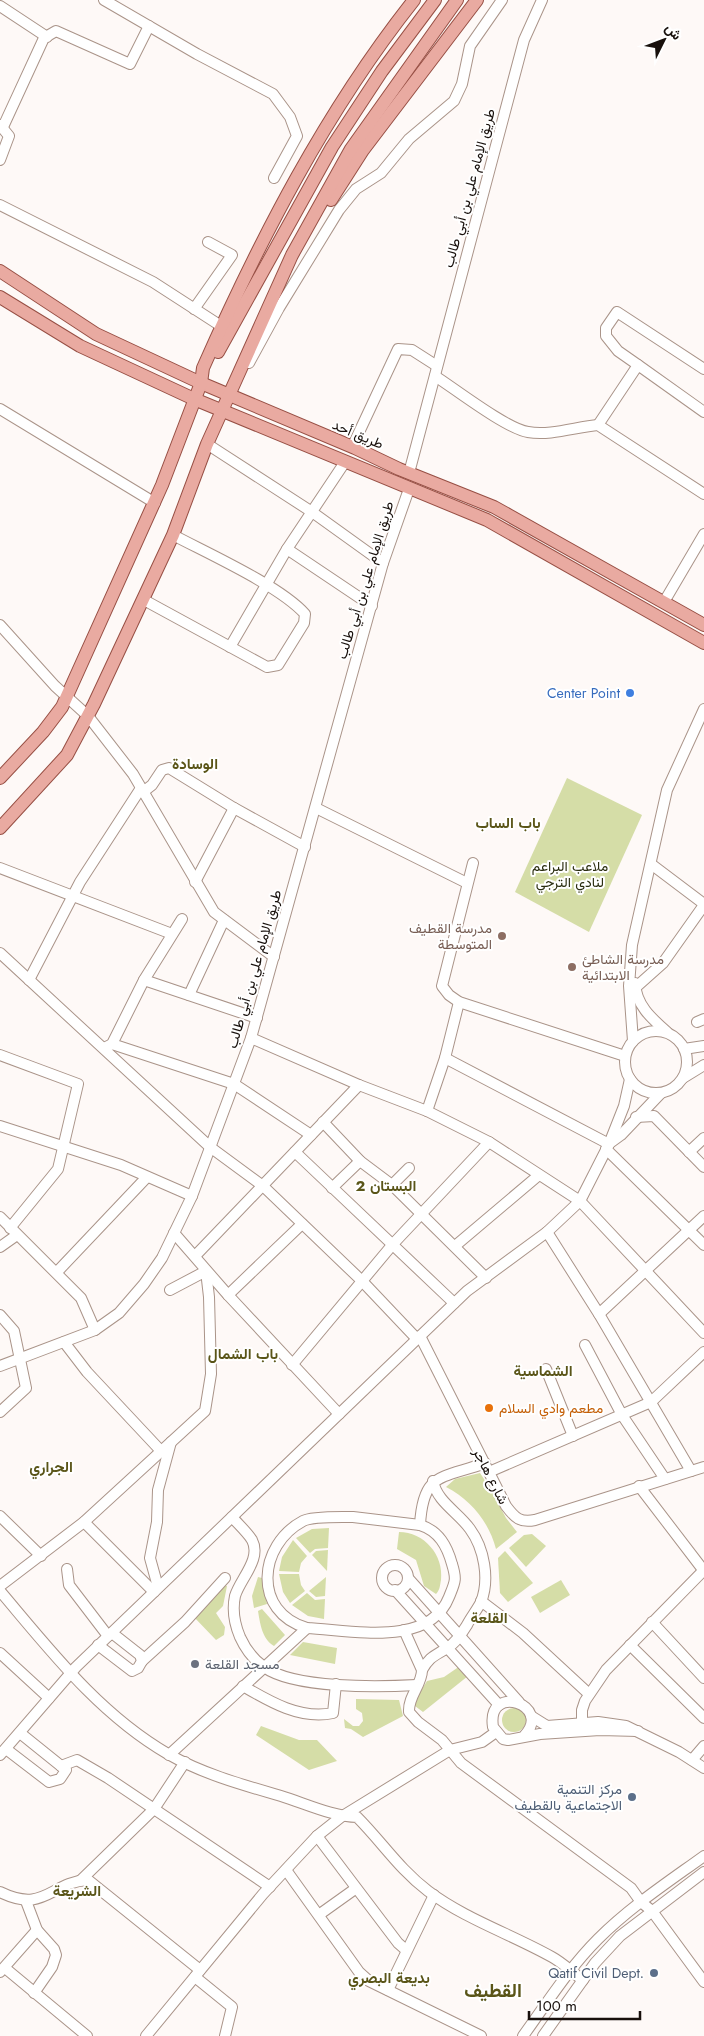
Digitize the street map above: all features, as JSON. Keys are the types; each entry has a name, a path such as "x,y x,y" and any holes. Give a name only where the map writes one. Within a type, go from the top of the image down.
{"main road":[{"path":"201,383 203,368 221,326 314,146 380,42 414,0"},
{"path":"0,778 43,732 66,698 155,503 201,383 332,146 382,71 435,0"},
{"path":"0,828 67,755 88,716 174,535 207,444 292,255 351,149 457,0"},
{"path":"292,255 364,150 477,0"},
{"name":"طريق أحد","path":"0,271 96,334 201,383 494,508 704,625"},
{"path":"0,297 80,346 222,410 409,489 488,520 704,643"}],"street":[{"path":"104,0 273,94 290,117 297,136 274,178"},
{"path":"230,395 328,226 356,189 381,172 409,139 454,101 462,84 470,46 502,0"},
{"name":"طريق الإمام علي بن أبي طالب","path":"409,473 524,40 542,0"},
{"path":"1,8 47,37"},
{"path":"0,160 9,136 2,126 47,37 56,31 74,37 130,64 149,26"},
{"path":"0,205 153,282 221,326"},
{"path":"194,310 232,255 208,242"},
{"path":"704,369 617,312 606,328 606,336 618,351 704,412"},
{"path":"355,448 354,443 398,349 412,350 436,371 509,424 527,432 550,432 598,425 704,494"},
{"path":"598,425 638,365"},
{"path":"0,409 155,503"},
{"path":"207,444 312,512 383,563"},
{"path":"230,648 287,549 345,462"},
{"name":"طريق الإمام علي بن أبي طالب","path":"0,1366 95,1330 118,1313 144,1284 162,1258 192,1196 251,1038 383,563 409,489"},
{"path":"664,602 704,534"},
{"path":"144,600 267,667 274,668 278,665 304,623 305,614 300,608 267,586 174,535"},
{"path":"287,549 372,606"},
{"path":"0,625 66,698 88,716 142,790 214,912 274,957"},
{"path":"633,1041 629,994 632,945 667,790 704,709"},
{"path":"29,980 72,897 142,790 165,768 305,847"},
{"path":"195,882 234,808"},
{"path":"316,808 468,882"},
{"path":"472,863 442,986 449,995 459,1002 624,1056"},
{"path":"635,988 663,963 704,904 651,864"},
{"path":"0,868 172,934"},
{"path":"182,919 144,980 107,1046 234,1084 311,1135"},
{"path":"189,995 224,920"},
{"path":"632,945 636,994 648,1016 678,1039 684,1048 688,1063 683,1078"},
{"name":"شارع هاجر","path":"0,953 107,1046 210,1146 263,1186 418,1338 506,1506 516,1519 526,1522 704,1467"},
{"path":"144,980 257,1018"},
{"path":"427,1111 445,1058 459,1002"},
{"path":"20,1733 66,1770 60,1779 49,1782 3,1752 70,1673 98,1645 454,1303 547,1232 580,1202 608,1146 624,1106 630,1079 624,1056 639,1035 652,1031 667,1032"},
{"path":"251,1038 359,1085 427,1111 489,1142 580,1202 644,1272 704,1333"},
{"path":"684,1048 704,1046"},
{"path":"0,1056 78,1084 58,1169 14,1232 0,1247"},
{"path":"445,1058 608,1146 704,1245"},
{"path":"608,1146 661,1093 670,1090 683,1078 704,1065"},
{"path":"630,1079 643,1090 661,1093"},
{"path":"196,1256 359,1085"},
{"path":"636,1117 654,1116 704,1167"},
{"path":"323,1122 360,1160 392,1185 413,1208 423,1214 486,1278"},
{"path":"0,1126 121,1164 192,1196"},
{"path":"689,1152 704,1138"},
{"path":"292,1365 393,1244 489,1142"},
{"path":"295,1152 454,1303"},
{"path":"332,1188 360,1160"},
{"path":"392,1185 409,1168"},
{"path":"455,1246 539,1175"},
{"path":"58,1272 147,1177"},
{"path":"599,1314 704,1216"},
{"path":"0,1218 58,1272 81,1298 95,1330"},
{"path":"228,1295 302,1224"},
{"path":"547,1232 599,1314 691,1471"},
{"path":"174,1233 196,1256 206,1271 339,1414"},
{"path":"170,1290 206,1271"},
{"path":"0,1586 84,1522 205,1411 211,1374 209,1297 206,1271"},
{"path":"0,1315 14,1331 26,1388 0,1412"},
{"path":"64,1342 87,1372 161,1451"},
{"path":"585,1345 593,1356 622,1415 665,1479"},
{"path":"420,1524 423,1496 433,1481 487,1467 573,1436 651,1402 704,1352"},
{"path":"546,1369 573,1436"},
{"path":"156,1590 150,1558 157,1522 158,1490 171,1442"},
{"path":"433,1481 435,1491 470,1528 481,1546 485,1567 481,1601 459,1636 447,1648 428,1660 408,1702 409,1712 449,1754 631,1888 641,1902 652,1911 702,1976"},
{"path":"582,1725 582,1710 589,1694 606,1670 704,1570 639,1486"},
{"path":"0,1516 41,1556"},
{"path":"232,1517 252,1540 254,1549 254,1558 235,1597 234,1612 237,1630 243,1643 264,1667 286,1677 336,1684 378,1687 417,1685"},
{"path":"353,1517 420,1524 429,1528 442,1539 448,1551 456,1579 447,1603 426,1625 393,1633 307,1628 296,1625 273,1602 266,1575 269,1560 276,1544 304,1519 353,1517"},
{"path":"84,1522 156,1590"},
{"path":"408,1578 403,1588 389,1590 383,1584 381,1576 385,1568 390,1565 399,1565 407,1572 408,1578 438,1614 532,1716 547,1726 582,1725 598,1722 626,1726 704,1768"},
{"path":"67,1569 69,1585 110,1634 140,1655 142,1661"},
{"path":"98,1645 132,1671 138,1668 142,1661 185,1622 225,1578"},
{"path":"394,1590 499,1706"},
{"path":"0,1591 70,1673 136,1733 169,1755 228,1781 325,1809 341,1817 357,1817 372,1832 396,1864 434,1895 477,1920 555,1958 583,1980"},
{"path":"481,1601 523,1633 589,1694"},
{"path":"652,1622 704,1678"},
{"path":"169,1755 307,1628"},
{"path":"404,1630 422,1670"},
{"path":"630,1645 704,1718"},
{"path":"0,1653 50,1698"},
{"path":"243,1686 269,1702 287,1709 324,1715 333,1713 336,1684"},
{"path":"508,1740 496,1732 492,1720 493,1713 499,1706 510,1700 519,1702"},
{"path":"524,1736 532,1724 532,1716"},
{"path":"449,1754 524,1736 600,1730 638,1731"},
{"path":"146,2036 270,1887 317,1836 341,1817 449,1754 482,1742 496,1732"},
{"path":"692,1760 704,1746"},
{"path":"61,1766 76,1760 154,1809 270,1887"},
{"path":"0,1892 14,1899 26,1901 41,1898 81,1880 154,1809 185,1762"},
{"path":"317,1836 355,1889 398,1943 406,1950"},
{"path":"523,2036 570,1971 598,1939 641,1902 704,1856"},
{"path":"286,1870 320,1914 359,1972 369,1981 481,2036"},
{"path":"543,2036 595,1962 620,1936 704,1872"},
{"path":"81,1880 88,1880 198,1973 232,2007 225,2036"},
{"path":"320,1914 355,1889"},
{"path":"388,1990 434,1895"},
{"path":"26,1901 37,1930 54,1949 56,1955 52,1967 34,1992"},
{"path":"37,1930 2,1970 34,1992 87,2036"}],"green space":[{"name":"ملاعب البراعم لنادي الترجي","path":"567,778 642,815 589,932 515,892"},
{"path":"480,1473 506,1518 517,1532 496,1549 489,1530 478,1513 463,1498 446,1487 455,1479"},
{"path":"329,1528 328,1548 315,1549 310,1553 296,1538 312,1529"},
{"path":"399,1532 417,1536 436,1554 441,1571 441,1580 436,1594 424,1586 416,1560 397,1549"},
{"path":"532,1534 546,1546 526,1567 509,1548 524,1535"},
{"path":"293,1540 307,1556 301,1563 299,1572 279,1571 282,1557"},
{"path":"328,1550 327,1571 312,1555 316,1551"},
{"path":"505,1551 533,1583 508,1602 500,1593 498,1558"},
{"path":"279,1574 299,1574 301,1585 305,1591 290,1603 283,1592"},
{"path":"258,1577 262,1578 267,1604 254,1608 252,1596"},
{"path":"326,1577 325,1596 316,1597 309,1591"},
{"path":"561,1580 570,1595 540,1613 531,1597"},
{"path":"221,1584 227,1586 223,1606 216,1613 225,1627 224,1635 216,1640 193,1616"},
{"path":"307,1593 315,1600 325,1599 324,1619 308,1616 292,1605"},
{"path":"262,1609 285,1635 274,1646 262,1630 258,1611"},
{"path":"303,1642 337,1648 335,1664 290,1655"},
{"path":"460,1666 468,1676 423,1712 415,1706 415,1700 427,1681 444,1677"},
{"path":"356,1699 399,1700 403,1716 363,1737 351,1729 345,1728 344,1719 353,1726 359,1726 363,1721 362,1713 356,1709"},
{"path":"514,1708 522,1712 526,1720 522,1728 514,1732 506,1728 502,1720 506,1712"},
{"path":"261,1726 299,1740 317,1740 337,1761 309,1770 256,1735"}],"place":[{"name":"Center Point","path":"630,693"},
{"name":"مدرسة القطيف المتوسطة","path":"502,936"},
{"name":"مدرسة الشاطئ الابتدائية","path":"572,967"},
{"name":"مطعم وادي السلام","path":"489,1408"},
{"name":"مسجد القلعة","path":"195,1664"},
{"name":"مركز التنمية الاجتماعية بالقطيف","path":"632,1797"},
{"name":"Qatif Civil Dept.","path":"654,1973"}],"district":[{"name":"الوسادة","path":"195,764"},
{"name":"باب الساب","path":"508,823"},
{"name":"البستان 2","path":"386,1186"},
{"name":"باب الشمال","path":"243,1354"},
{"name":"الشماسية","path":"543,1371"},
{"name":"الجراري","path":"51,1467"},
{"name":"القلعة","path":"489,1618"},
{"name":"الشريعة","path":"77,1891"},
{"name":"بديعة البصري","path":"389,1978"},
{"name":"القطيف","path":"493,1990"}]}
